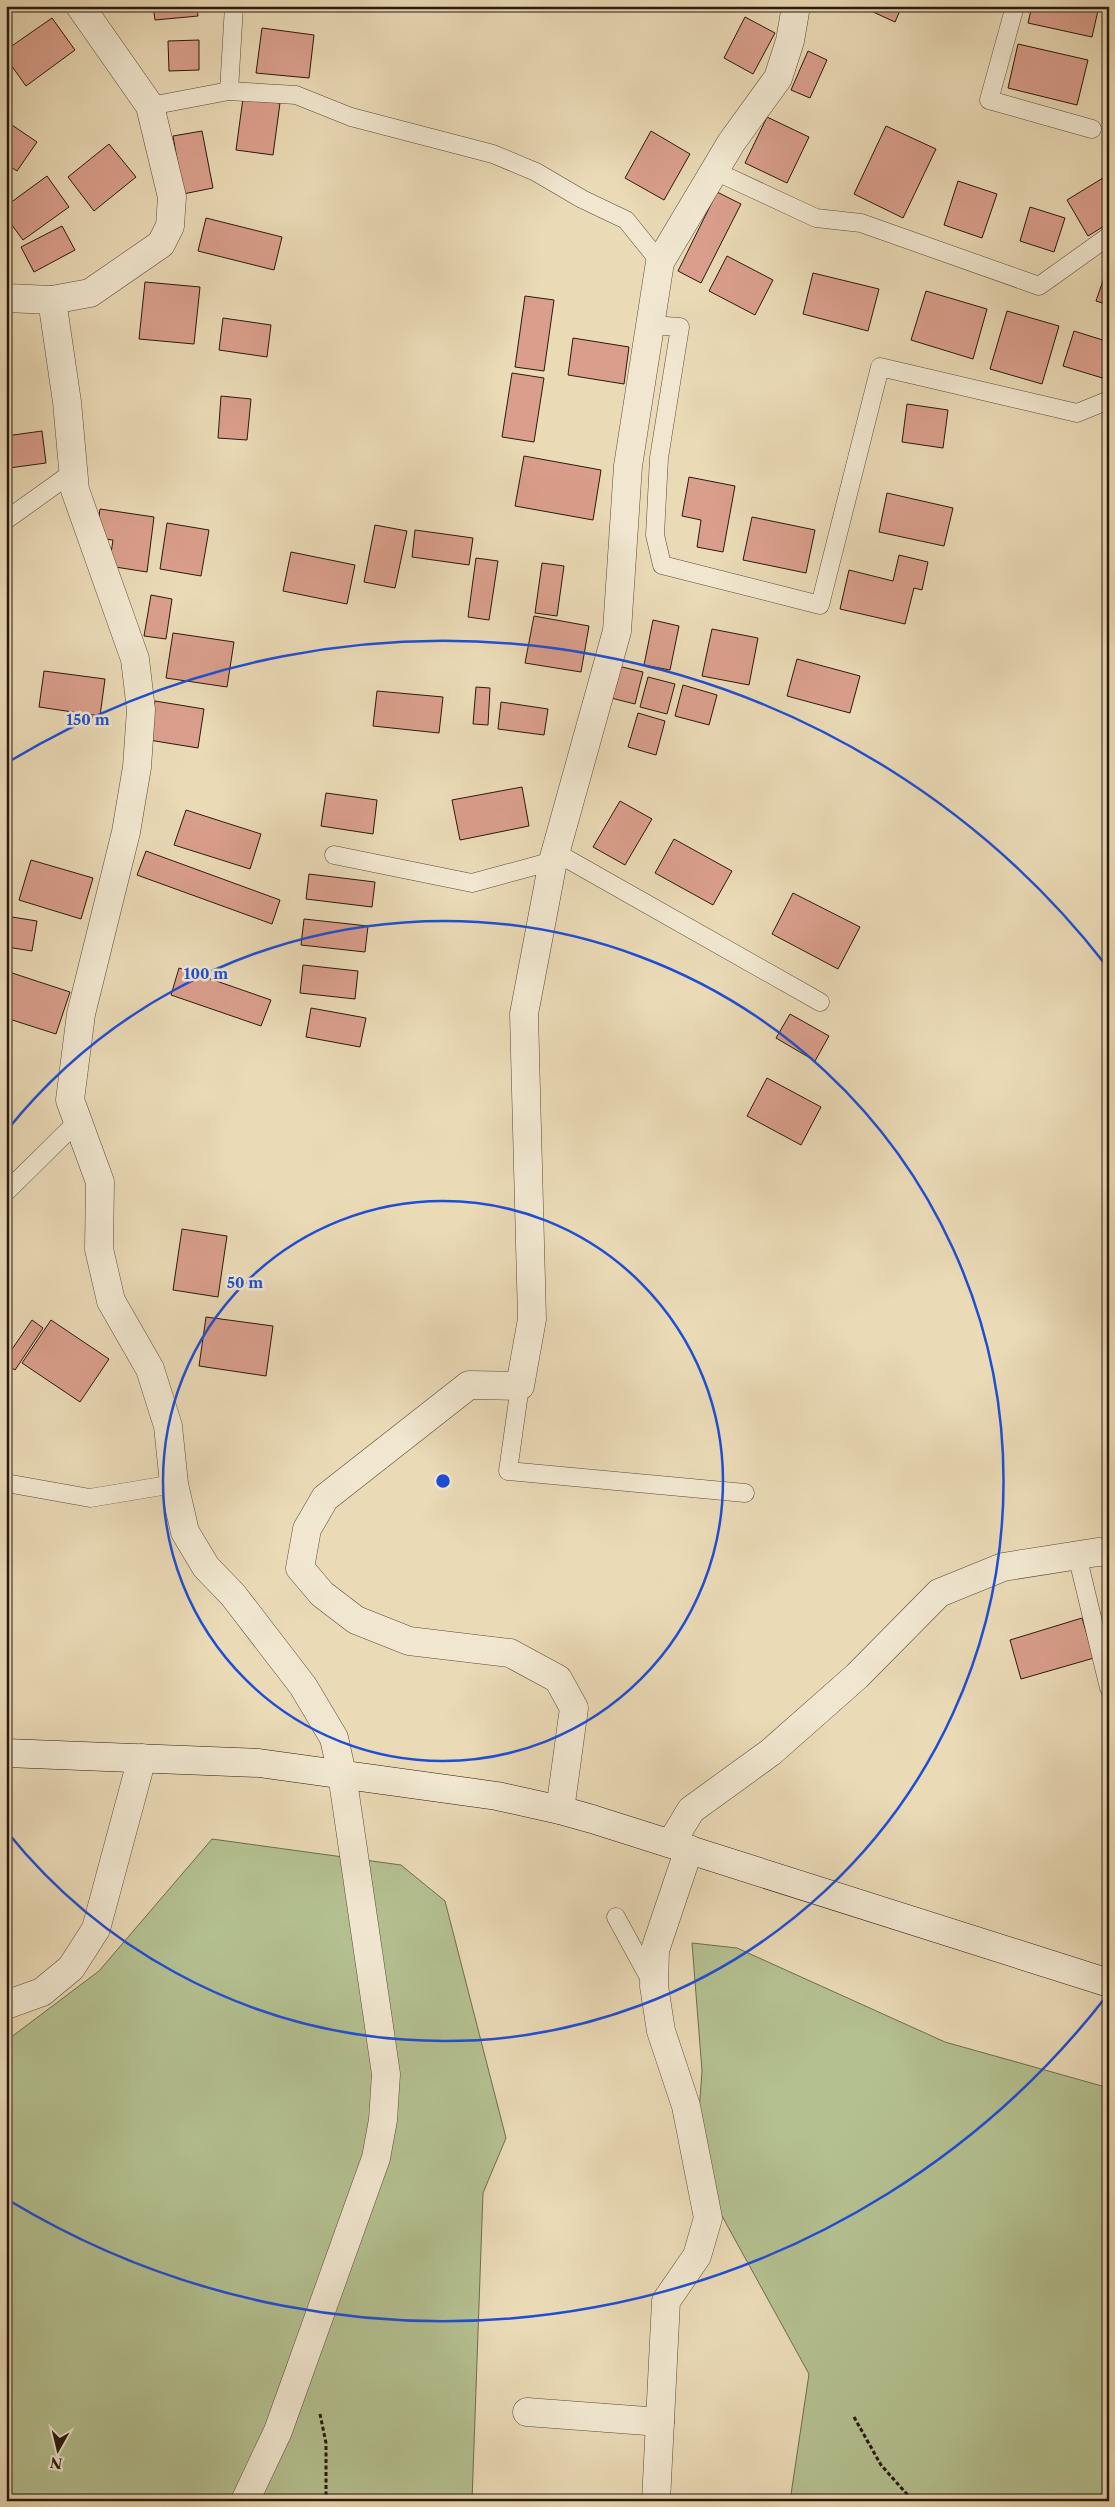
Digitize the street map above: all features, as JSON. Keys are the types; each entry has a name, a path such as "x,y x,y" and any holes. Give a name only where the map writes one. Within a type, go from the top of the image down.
{"street":[{"path":"6,298 52,300 90,293 161,244 170,226 172,197 150,106 80,6"},
{"path":"560,1810 574,1708 558,1679 510,1653 409,1641 356,1620 322,1594 300,1568 307,1529 325,1498 469,1385 520,1386 532,1319 524,1014 554,856 617,631 628,466 660,262 731,143 778,78 790,40 796,6"},
{"path":"52,300 66,402 75,490 135,658 141,710 137,767 126,832 81,1014 70,1100 100,1182 99,1249 111,1301 150,1369 168,1426 174,1484 184,1532 206,1567 233,1595 303,1686 334,1738 342,1774 386,2074 383,2120 376,2158 278,2431 245,2501"},
{"path":"656,2501 666,2301 697,2256 708,2218 686,2106 661,2031 654,1986 655,1950 680,1846 691,1810 778,1745 857,1676 939,1593 1003,1567 1098,1552 1109,1553"},
{"path":"6,1753 259,1763 496,1796 560,1810 680,1846 1109,1983"},
{"path":"6,2006 42,1992 71,1968 96,1929 142,1758"},
{"path":"527,2412 660,2422"}],"lane":[{"path":"229,91 234,6"},
{"path":"1015,6 989,100 1092,129"},
{"path":"150,106 229,91 296,95 351,117 493,154 536,172 582,199 626,220 660,262"},
{"path":"715,171 816,218 861,223 1039,286 1109,236"},
{"path":"651,325 680,327 659,458 655,535 662,564 820,605 880,367 1078,413 1109,400"},
{"path":"6,520 73,472"},
{"path":"334,855 472,883 554,856 820,1002"},
{"path":"6,1192 78,1121"},
{"path":"520,1386 508,1471 745,1493"},
{"path":"6,1483 90,1498 174,1484"},
{"path":"1077,1556 1109,1688"},
{"path":"616,1917 654,1986"}],"path":[{"path":"319,2406 326,2443 326,2501"},
{"path":"854,2417 881,2465 913,2501"}],"green space":[{"path":"212,1839 401,1865 445,1901 506,2138 483,2193 472,2501 323,2501 322,2494 315,2501 6,2501 6,2041 99,1971"},
{"path":"692,1943 737,1948 945,2042 1109,2088 1109,2501 790,2501 809,2374 695,2167 702,2071"}],"building":[{"path":"153,6 197,6 198,16 155,20"},
{"path":"860,6 902,6 895,22"},
{"path":"1032,6 1099,6 1092,37 1028,23"},
{"path":"745,17 775,33 753,74 724,58"},
{"path":"52,18 75,50 26,86 6,58 6,50"},
{"path":"262,28 314,35 309,78 256,73"},
{"path":"199,40 199,70 169,71 168,41"},
{"path":"1018,44 1088,60 1077,105 1008,88"},
{"path":"808,51 827,60 810,98 791,90"},
{"path":"243,98 280,103 273,155 236,150"},
{"path":"767,117 809,137 787,183 745,163"},
{"path":"6,121 37,142 17,171 6,164"},
{"path":"886,126 936,149 903,218 854,194"},
{"path":"202,131 213,188 183,194 173,136"},
{"path":"651,131 690,154 664,200 625,178"},
{"path":"109,144 136,177 94,211 68,177"},
{"path":"47,176 69,207 23,240 6,217 6,206"},
{"path":"1103,178 1109,187 1109,223 1088,236 1067,200"},
{"path":"958,181 997,194 982,238 944,225"},
{"path":"717,192 741,204 701,283 678,271"},
{"path":"1030,207 1065,218 1054,252 1020,241"},
{"path":"206,218 282,237 274,270 198,251"},
{"path":"62,226 75,250 34,272 21,247"},
{"path":"727,256 773,280 755,315 709,291"},
{"path":"1109,263 1109,305 1096,301"},
{"path":"813,273 879,289 868,331 803,314"},
{"path":"145,282 200,287 194,344 139,339"},
{"path":"926,291 987,309 973,359 911,340"},
{"path":"525,296 554,300 544,371 515,367"},
{"path":"1007,311 1059,326 1042,384 990,369"},
{"path":"223,318 271,325 267,357 219,350"},
{"path":"1074,331 1109,342 1109,380 1063,366"},
{"path":"573,338 629,347 624,384 568,375"},
{"path":"512,373 544,378 534,442 502,437"},
{"path":"221,396 251,399 247,440 218,438"},
{"path":"907,404 948,410 943,448 902,442"},
{"path":"42,431 46,463 9,468 6,436"},
{"path":"524,456 601,470 593,520 515,506"},
{"path":"689,477 735,486 723,552 697,547 701,520 682,516"},
{"path":"887,493 953,508 944,546 879,532"},
{"path":"100,509 154,517 147,572 109,566 113,540 96,538"},
{"path":"752,517 815,530 806,573 743,560"},
{"path":"167,523 209,530 201,576 160,569"},
{"path":"375,525 407,531 395,588 364,582"},
{"path":"415,530 473,538 469,565 412,557"},
{"path":"291,552 355,565 347,604 283,591"},
{"path":"899,555 928,562 922,590 914,588 905,624 840,609 849,570 893,581"},
{"path":"476,558 498,561 489,620 468,617"},
{"path":"542,563 564,566 557,616 535,613"},
{"path":"151,595 172,599 166,639 144,636"},
{"path":"534,616 589,626 581,672 525,663"},
{"path":"653,620 679,626 670,670 644,665"},
{"path":"712,629 758,638 749,685 702,676"},
{"path":"173,633 234,642 227,687 166,678"},
{"path":"797,659 860,676 850,713 787,696"},
{"path":"618,666 643,672 635,704 611,698"},
{"path":"44,671 105,679 100,716 39,707"},
{"path":"648,677 675,684 667,714 640,707"},
{"path":"683,685 717,695 709,725 675,716"},
{"path":"476,687 490,688 488,725 473,724"},
{"path":"377,691 443,697 439,733 373,726"},
{"path":"155,701 204,709 198,748 149,740"},
{"path":"501,702 548,709 544,735 498,729"},
{"path":"638,713 665,721 656,755 628,747"},
{"path":"522,787 529,826 460,840 452,800"},
{"path":"326,793 377,800 373,834 321,826"},
{"path":"620,801 652,819 625,865 593,847"},
{"path":"186,810 261,834 250,869 174,845"},
{"path":"674,839 732,871 713,905 655,873"},
{"path":"146,851 280,900 272,924 137,875"},
{"path":"31,860 93,878 81,919 19,900"},
{"path":"309,874 375,882 372,907 306,899"},
{"path":"793,893 860,927 838,969 772,934"},
{"path":"12,917 37,921 32,951 7,947"},
{"path":"304,919 368,926 365,952 301,945"},
{"path":"303,965 358,971 355,999 300,993"},
{"path":"179,968 271,1000 261,1026 171,995"},
{"path":"6,971 70,992 56,1034 6,1018"},
{"path":"311,1008 366,1018 360,1047 306,1037"},
{"path":"790,1014 829,1036 815,1061 776,1038"},
{"path":"767,1078 821,1107 801,1145 747,1116"},
{"path":"182,1229 227,1236 218,1297 173,1290"},
{"path":"206,1317 273,1326 266,1376 199,1366"},
{"path":"32,1320 43,1328 15,1370 6,1364 6,1358"},
{"path":"51,1320 109,1359 80,1402 22,1363"},
{"path":"1082,1618 1094,1658 1021,1679 1010,1640"}]}
